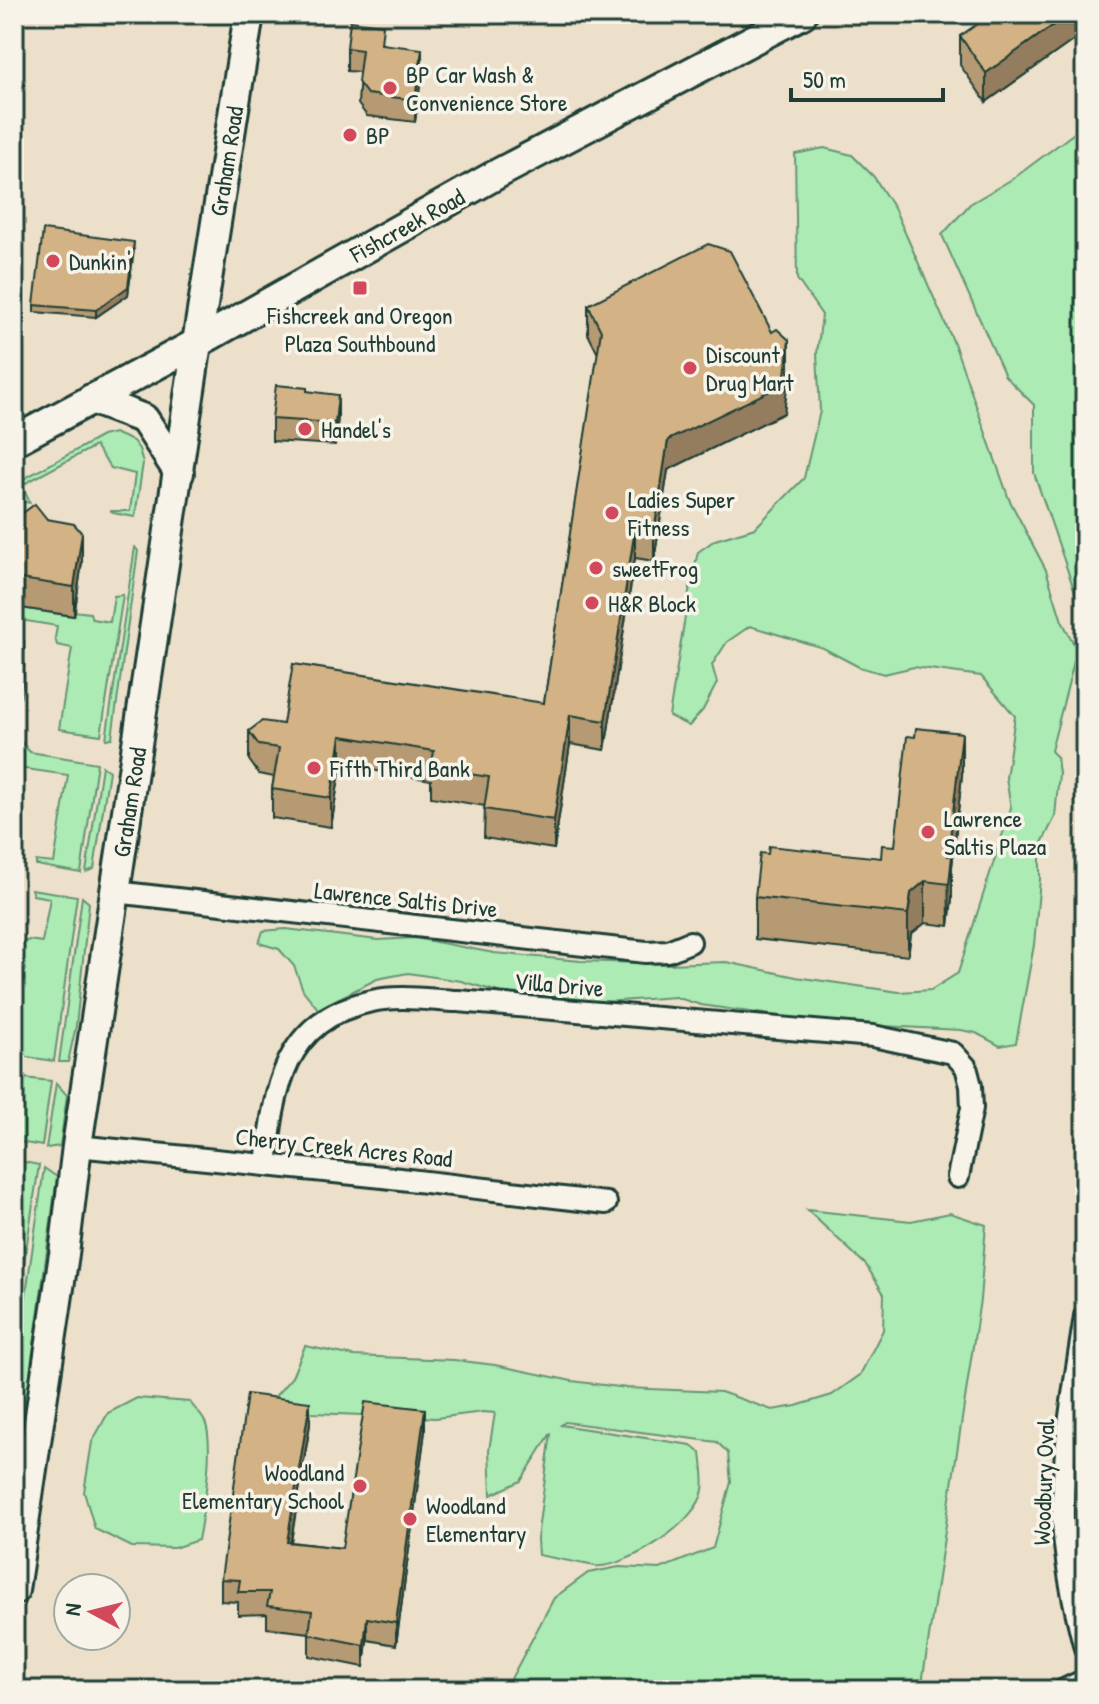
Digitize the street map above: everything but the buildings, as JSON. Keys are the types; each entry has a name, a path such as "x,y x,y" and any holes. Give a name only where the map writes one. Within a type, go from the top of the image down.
{"main road":[{"name":"Graham Road","path":"14,1590 77,1146 249,14"},
{"name":"Fishcreek Road","path":"14,441 197,343 499,173 802,14"},
{"path":"91,399 144,419 179,473"}],"street":[{"name":"Lawrence Saltis Drive","path":"115,892 646,952 668,951 690,942"},
{"name":"Villa Drive","path":"266,1165 276,1088 292,1054 321,1023 338,1012 371,1001 458,1001 873,1036 953,1053 966,1067 972,1108 958,1177"},
{"name":"Cherry Creek Acres Road","path":"77,1146 606,1203"},
{"name":"Woodbury Oval","path":"1085,1316 1066,1457 1063,1519 1067,1565 1085,1648"},
{"path":"1064,1690 1085,1680"}],"green space":[{"path":"1085,125 1085,609 1075,592 1034,473 1034,405 1005,376 942,235 970,204 1014,178"},
{"path":"824,148 852,155 874,177 895,210 954,343 1009,499 1046,570 1062,621 1077,650 1051,751 1057,757 1059,774 1055,817 1040,847 1034,945 1016,1043 1000,1046 976,1033 961,1030 785,1017 701,1005 675,997 562,1005 512,996 461,981 408,973 377,979 318,1009 303,990 294,966 279,949 259,943 263,931 286,929 378,940 415,938 494,953 581,961 666,964 726,962 796,977 899,992 931,990 958,973 1011,808 1006,778 1015,716 981,676 914,667 884,674 859,667 823,648 750,626 727,642 712,665 717,683 703,710 689,726 669,716 698,552 715,540 755,528 804,478 820,411 817,353 822,315 797,279 795,154"},
{"path":"114,433 133,441 143,463 135,517 111,511 130,511 135,474 111,468 95,446 22,485 30,503 14,500 14,484 102,436"},
{"path":"135,547 138,551 112,738 106,739"},
{"path":"123,595 101,735 59,729 72,648 57,645 57,626 14,619 14,607 73,616 74,611 90,613 92,619 110,622 114,596"},
{"path":"14,705 18,708 15,728 30,752 97,763 81,873 36,865 36,861 54,863 68,775 14,770"},
{"path":"102,766 109,771 94,869 86,872"},
{"path":"31,889 77,896 54,1061 14,1055 14,946 29,940 42,942 50,898 33,895"},
{"path":"82,897 89,903 76,1026 68,1062 59,1062"},
{"path":"14,1077 51,1081 42,1146 14,1141"},
{"path":"56,1083 67,1095 60,1146 46,1148"},
{"path":"14,1160 39,1165 15,1322 22,1322 44,1168 57,1177 14,1492"},
{"path":"807,1210 911,1221 950,1213 986,1225 980,1300 921,1690 505,1690 554,1598 588,1573 619,1567 660,1569 713,1548 731,1482 728,1453 717,1442 565,1422 561,1425 691,1445 701,1453 703,1490 688,1516 675,1529 641,1552 608,1565 595,1566 538,1555 537,1539 551,1433 521,1481 491,1495 489,1450 495,1413 436,1418 313,1413 272,1400 292,1377 305,1346 354,1356 495,1365 572,1381 627,1388 721,1392 772,1410 832,1395 860,1375 883,1330 884,1294 866,1265"},
{"path":"137,1398 190,1402 205,1422 209,1446 198,1540 174,1548 132,1547 95,1529 84,1492 92,1442 108,1413"}],"place":[{"name":"BP Car Wash & Convenience Store","path":"390,88"},
{"name":"BP","path":"350,135"},
{"name":"Dunkin'","path":"53,261"},
{"name":"Fishcreek and Oregon Plaza Southbound","path":"360,288"},
{"name":"Discount Drug Mart","path":"690,368"},
{"name":"Handel's","path":"305,429"},
{"name":"Ladies Super Fitness","path":"612,513"},
{"name":"sweetFrog","path":"596,568"},
{"name":"H&R Block","path":"592,603"},
{"name":"Fifth Third Bank","path":"314,768"},
{"name":"Lawrence Saltis Plaza","path":"928,832"},
{"name":"Woodland Elementary School","path":"360,1486"},
{"name":"Woodland Elementary","path":"410,1519"}]}
